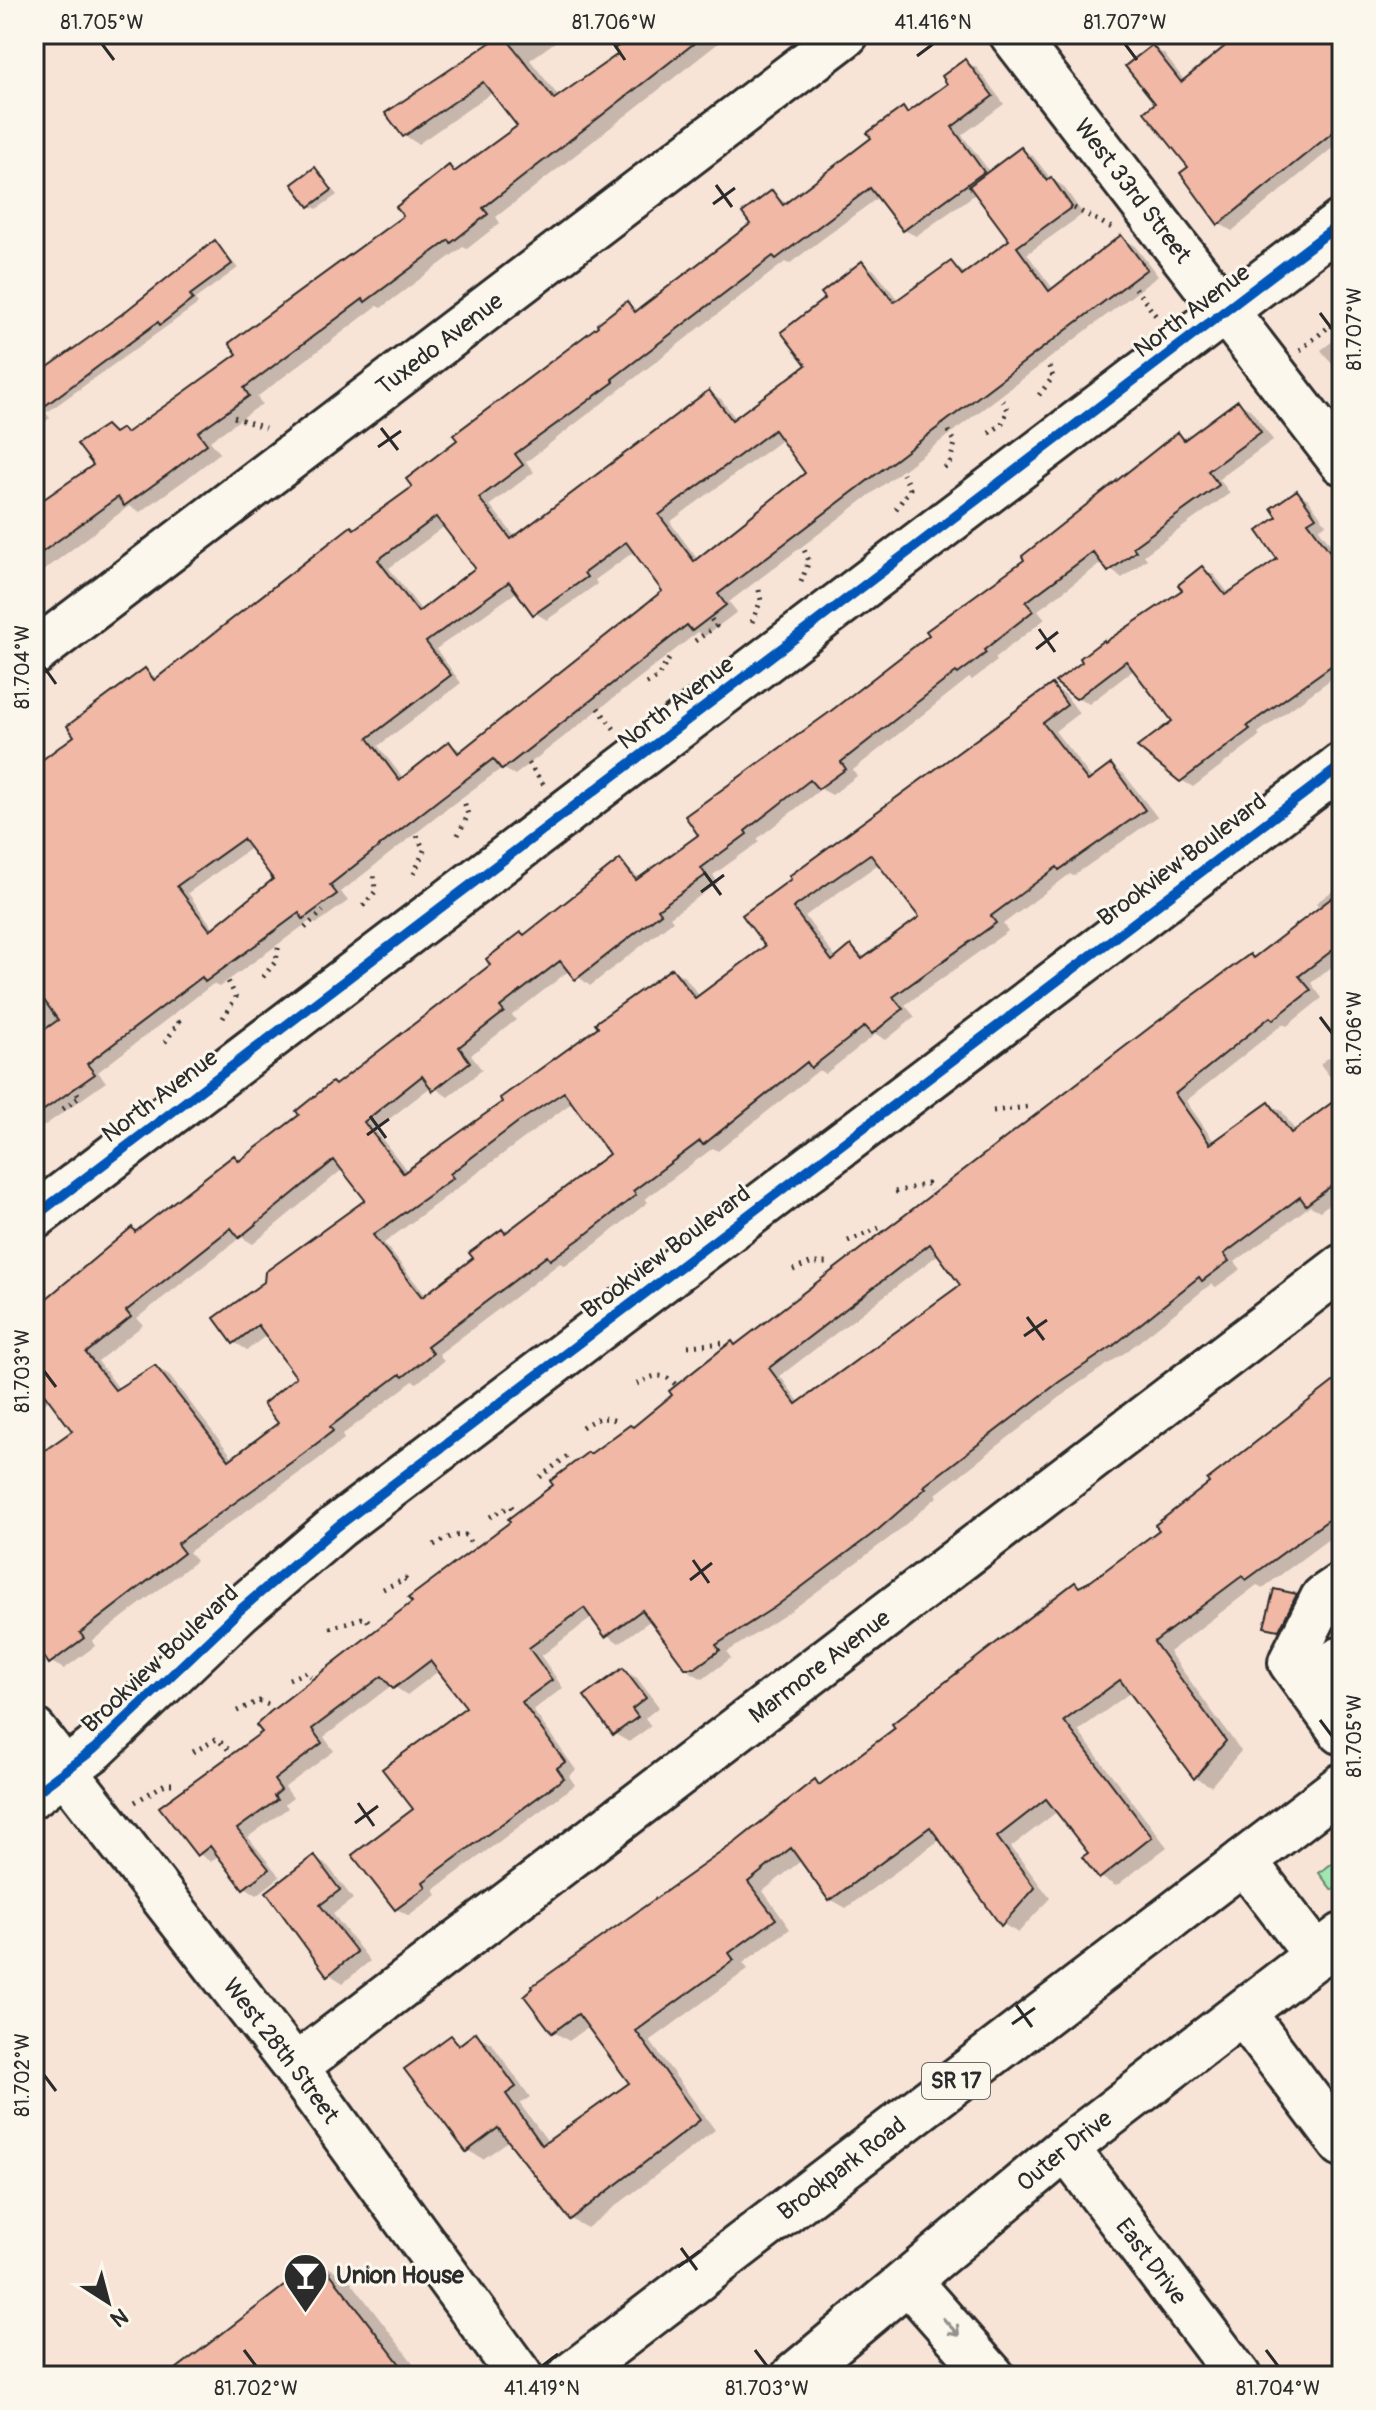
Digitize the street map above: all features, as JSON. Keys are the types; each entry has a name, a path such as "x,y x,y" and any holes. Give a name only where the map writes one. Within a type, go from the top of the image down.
{"street":[{"name":"Tuxedo Avenue","path":"34,653 846,34"},
{"name":"West 33rd Street","path":"1012,34 1342,462"},
{"name":"North Avenue","path":"34,1217 1342,222"},
{"name":"Brookview Boulevard","path":"50,1783 240,1610 338,1526 1342,765"},
{"name":"Marmore Avenue","path":"295,2067 1342,1267"},
{"path":"1331,1694 1291,1662 1323,1598 1342,1585"},
{"name":"West 28th Street","path":"34,1731 50,1783 295,2067 520,2376"},
{"name":"Brookpark Road","path":"570,2376 1342,1786"},
{"path":"1244,1861 1330,1946"},
{"name":"Outer Drive","path":"794,2376 1066,2148 1330,1946"},
{"path":"1244,2014 1342,2144"},
{"name":"East Drive","path":"1066,2148 1238,2376"},
{"path":"908,2281 992,2376"}],"path":[{"path":"730,34 740,37 755,34"},
{"path":"1074,208 1114,229"},
{"path":"1135,288 1159,320"},
{"path":"1296,353 1331,325 1336,330"},
{"path":"1039,395 1053,377 1048,364"},
{"path":"989,433 1006,418 1008,410 1001,398"},
{"path":"234,417 239,421 254,421 265,429"},
{"path":"944,468 950,462 955,443 947,429"},
{"path":"896,509 910,489 903,474"},
{"path":"801,582 809,561 802,545"},
{"path":"752,622 761,600 759,590"},
{"path":"695,641 716,626 711,619"},
{"path":"647,684 663,669 669,659 666,655"},
{"path":"598,708 616,732"},
{"path":"528,763 545,786"},
{"path":"458,835 468,815 464,801"},
{"path":"414,874 424,850 416,833"},
{"path":"363,906 375,892 374,875"},
{"path":"305,928 323,911"},
{"path":"263,977 279,955 279,943"},
{"path":"223,1018 236,997 226,977"},
{"path":"165,1042 179,1022 175,1016"},
{"path":"63,1109 80,1097 77,1093"},
{"path":"993,1111 1028,1107"},
{"path":"895,1192 927,1184 931,1190"},
{"path":"848,1241 879,1228"},
{"path":"793,1270 810,1263 827,1263"},
{"path":"688,1346 725,1343"},
{"path":"637,1384 650,1376 660,1376 675,1384"},
{"path":"582,1427 595,1419 610,1418 619,1423"},
{"path":"540,1477 570,1454"},
{"path":"490,1517 511,1506 515,1511"},
{"path":"434,1545 452,1536 465,1535 470,1542"},
{"path":"383,1589 405,1579 409,1584"},
{"path":"330,1628 365,1617 371,1624"},
{"path":"289,1679 306,1672 310,1677"},
{"path":"237,1711 259,1701 269,1705"},
{"path":"193,1752 217,1739 230,1751"},
{"path":"134,1803 165,1784 174,1784"}],"green space":[{"path":"1342,1856 1342,1882 1332,1890 1319,1873"}],"building":[{"path":"503,34 554,99 618,54 614,49 634,34 706,34 483,208 488,214 451,243 449,240 365,302 363,299 244,388 249,396 198,432 207,444 124,506 118,497 34,558 34,506 93,465 77,444 106,425 114,433 122,428 126,433 237,354 229,343 403,216 396,207 449,165 454,172 517,126 483,82 403,137 385,113"},
{"path":"1240,34 1342,34 1342,125 1218,225 1180,173 1188,167 1144,112 1155,103 1125,66 1152,45 1181,82"},
{"path":"965,59 993,96 952,127 984,172 903,231 870,188 776,259 773,256 612,379 614,382 515,454 523,465 479,498 511,539 709,390 732,420 806,365 781,332 825,298 821,293 862,261 894,302 951,261 962,275 1009,240 969,186 1021,147 1047,180 1051,177 1072,207 1017,247 1049,291 1121,235 1147,269 718,594 726,605 692,631 687,625 502,770 493,759 330,885 337,894 303,919 299,913 205,982 202,977 87,1064 95,1074 34,1117 34,1037 58,1020 34,986 34,766 74,736 67,726 145,668 154,680 351,526 354,529 412,487 406,479 457,440 453,435 627,301 635,312 750,224 742,213 772,190 783,205 871,138 867,133 903,107 907,113 947,84 942,76","holes":["774,430 805,473 694,561 659,515","436,517 475,568 418,612 378,560","626,542 662,591 458,753 449,741 399,780 368,738 451,675 426,642 509,582 533,615 587,577 584,573","243,839 273,879 210,930 177,886"]},
{"path":"315,167 332,190 309,207 292,184"},
{"path":"215,240 232,264 190,295 193,299 160,325 158,322 34,414 34,377 122,314"},
{"path":"1238,400 1261,432 1208,471 1219,485 1133,547 1136,551 1108,572 1093,552 1026,602 1033,611 984,650 986,653 958,674 956,672 841,762 846,769 818,789 810,780 745,831 747,834 701,868 706,875 658,909 661,913 575,980 560,961 500,1007 504,1012 459,1047 470,1062 433,1091 422,1076 364,1122 403,1173 502,1102 500,1098 598,1027 595,1023 672,968 695,998 765,946 742,915 791,879 789,876 1052,684 1067,705 1043,723 1088,781 1111,764 1145,810 1059,870 1057,867 991,916 996,923 893,997 903,1009 872,1034 865,1026 811,1068 807,1062 703,1145 700,1141 633,1191 636,1195 584,1236 550,1260 547,1256 427,1346 433,1353 403,1377 400,1374 330,1427 333,1431 303,1454 177,1544 184,1553 80,1633 84,1638 49,1664 34,1642 34,1458 72,1431 34,1380 34,1309 132,1227 135,1232 234,1155 239,1161 299,1115 296,1111 332,1082 335,1085 490,965 486,959 521,932 524,935 620,859 636,880 698,835 685,816 827,714 929,635 926,631 1024,560 1022,556 1178,432 1184,440","holes":["870,854 919,917 862,959 851,945 832,961 793,908","564,1092 609,1154 505,1233 502,1229 469,1253 473,1258 422,1297 373,1235 453,1178 450,1174 518,1122","334,1160 365,1200 265,1272 264,1282 214,1318 233,1344 258,1325 296,1377 263,1404 278,1423 229,1460 155,1365 115,1390 86,1353 131,1317 126,1311 231,1228 239,1238"]},
{"path":"1297,490 1316,517 1308,522 1342,568 1342,658 1247,726 1250,729 1180,782 1137,747 1172,721 1126,661 1076,699 1055,682 1104,640 1182,590 1178,585 1202,566 1225,595 1277,559 1257,531 1277,517 1271,508"},
{"path":"1342,890 1342,943 1299,976 1311,990 1273,1020 1270,1017 1175,1094 1210,1144 1269,1102 1291,1133 1342,1095 1342,1178 1306,1205 1300,1197 1224,1254 1229,1261 1202,1281 1199,1277 1113,1346 1059,1382 924,1486 926,1488 879,1529 775,1607 716,1645 720,1650 695,1668 685,1668 642,1610 605,1637 584,1608 529,1648 552,1680 522,1702 565,1762 557,1768 564,1778 423,1882 426,1887 395,1910 352,1855 413,1809 382,1769 466,1707 430,1661 393,1689 382,1676 312,1729 322,1743 274,1780 281,1790 274,1796 277,1800 237,1829 269,1869 243,1889 210,1846 197,1856 159,1807 262,1732 256,1725 270,1712 412,1602 408,1598 510,1522 508,1519 553,1485 550,1481 588,1452 590,1454 630,1425 633,1427 672,1395 669,1391 732,1341 735,1345 1157,1022 1250,954 1253,958","holes":["930,1244 960,1285 796,1404 769,1368"]},
{"path":"1342,1375 1342,1510 1246,1580 1242,1576 1154,1642 1226,1741 1194,1779 1120,1680 1064,1721 1152,1837 1099,1879 1082,1857 1088,1853 1046,1799 997,1837 1035,1888 1001,1926 930,1827 829,1901 791,1848 748,1882 776,1919 729,1953 734,1960 636,2031 700,2120 570,2220 498,2128 466,2152 404,2069 451,2035 459,2045 476,2032 516,2087 506,2094 542,2145 629,2083 578,2014 552,2033 524,1996 532,1986 737,1841 815,1779 819,1785 895,1728 892,1724 927,1696 1075,1582 1079,1587 1091,1581 1159,1530 1155,1525 1209,1483 1207,1480"},
{"path":"1274,1589 1297,1594 1279,1630 1264,1627"},
{"path":"623,1668 646,1698 632,1709 638,1717 613,1735 584,1696"},
{"path":"314,1855 340,1890 320,1905 357,1952 327,1976 266,1892"},
{"name":"Union House","path":"319,2259 409,2376 167,2376"}],"cycle path":[{"path":"34,1217 1342,222"},
{"path":"34,1794 94,1749 240,1610 338,1526 1342,765"}],"place":[{"name":"Union House","path":"305,2314"}]}
